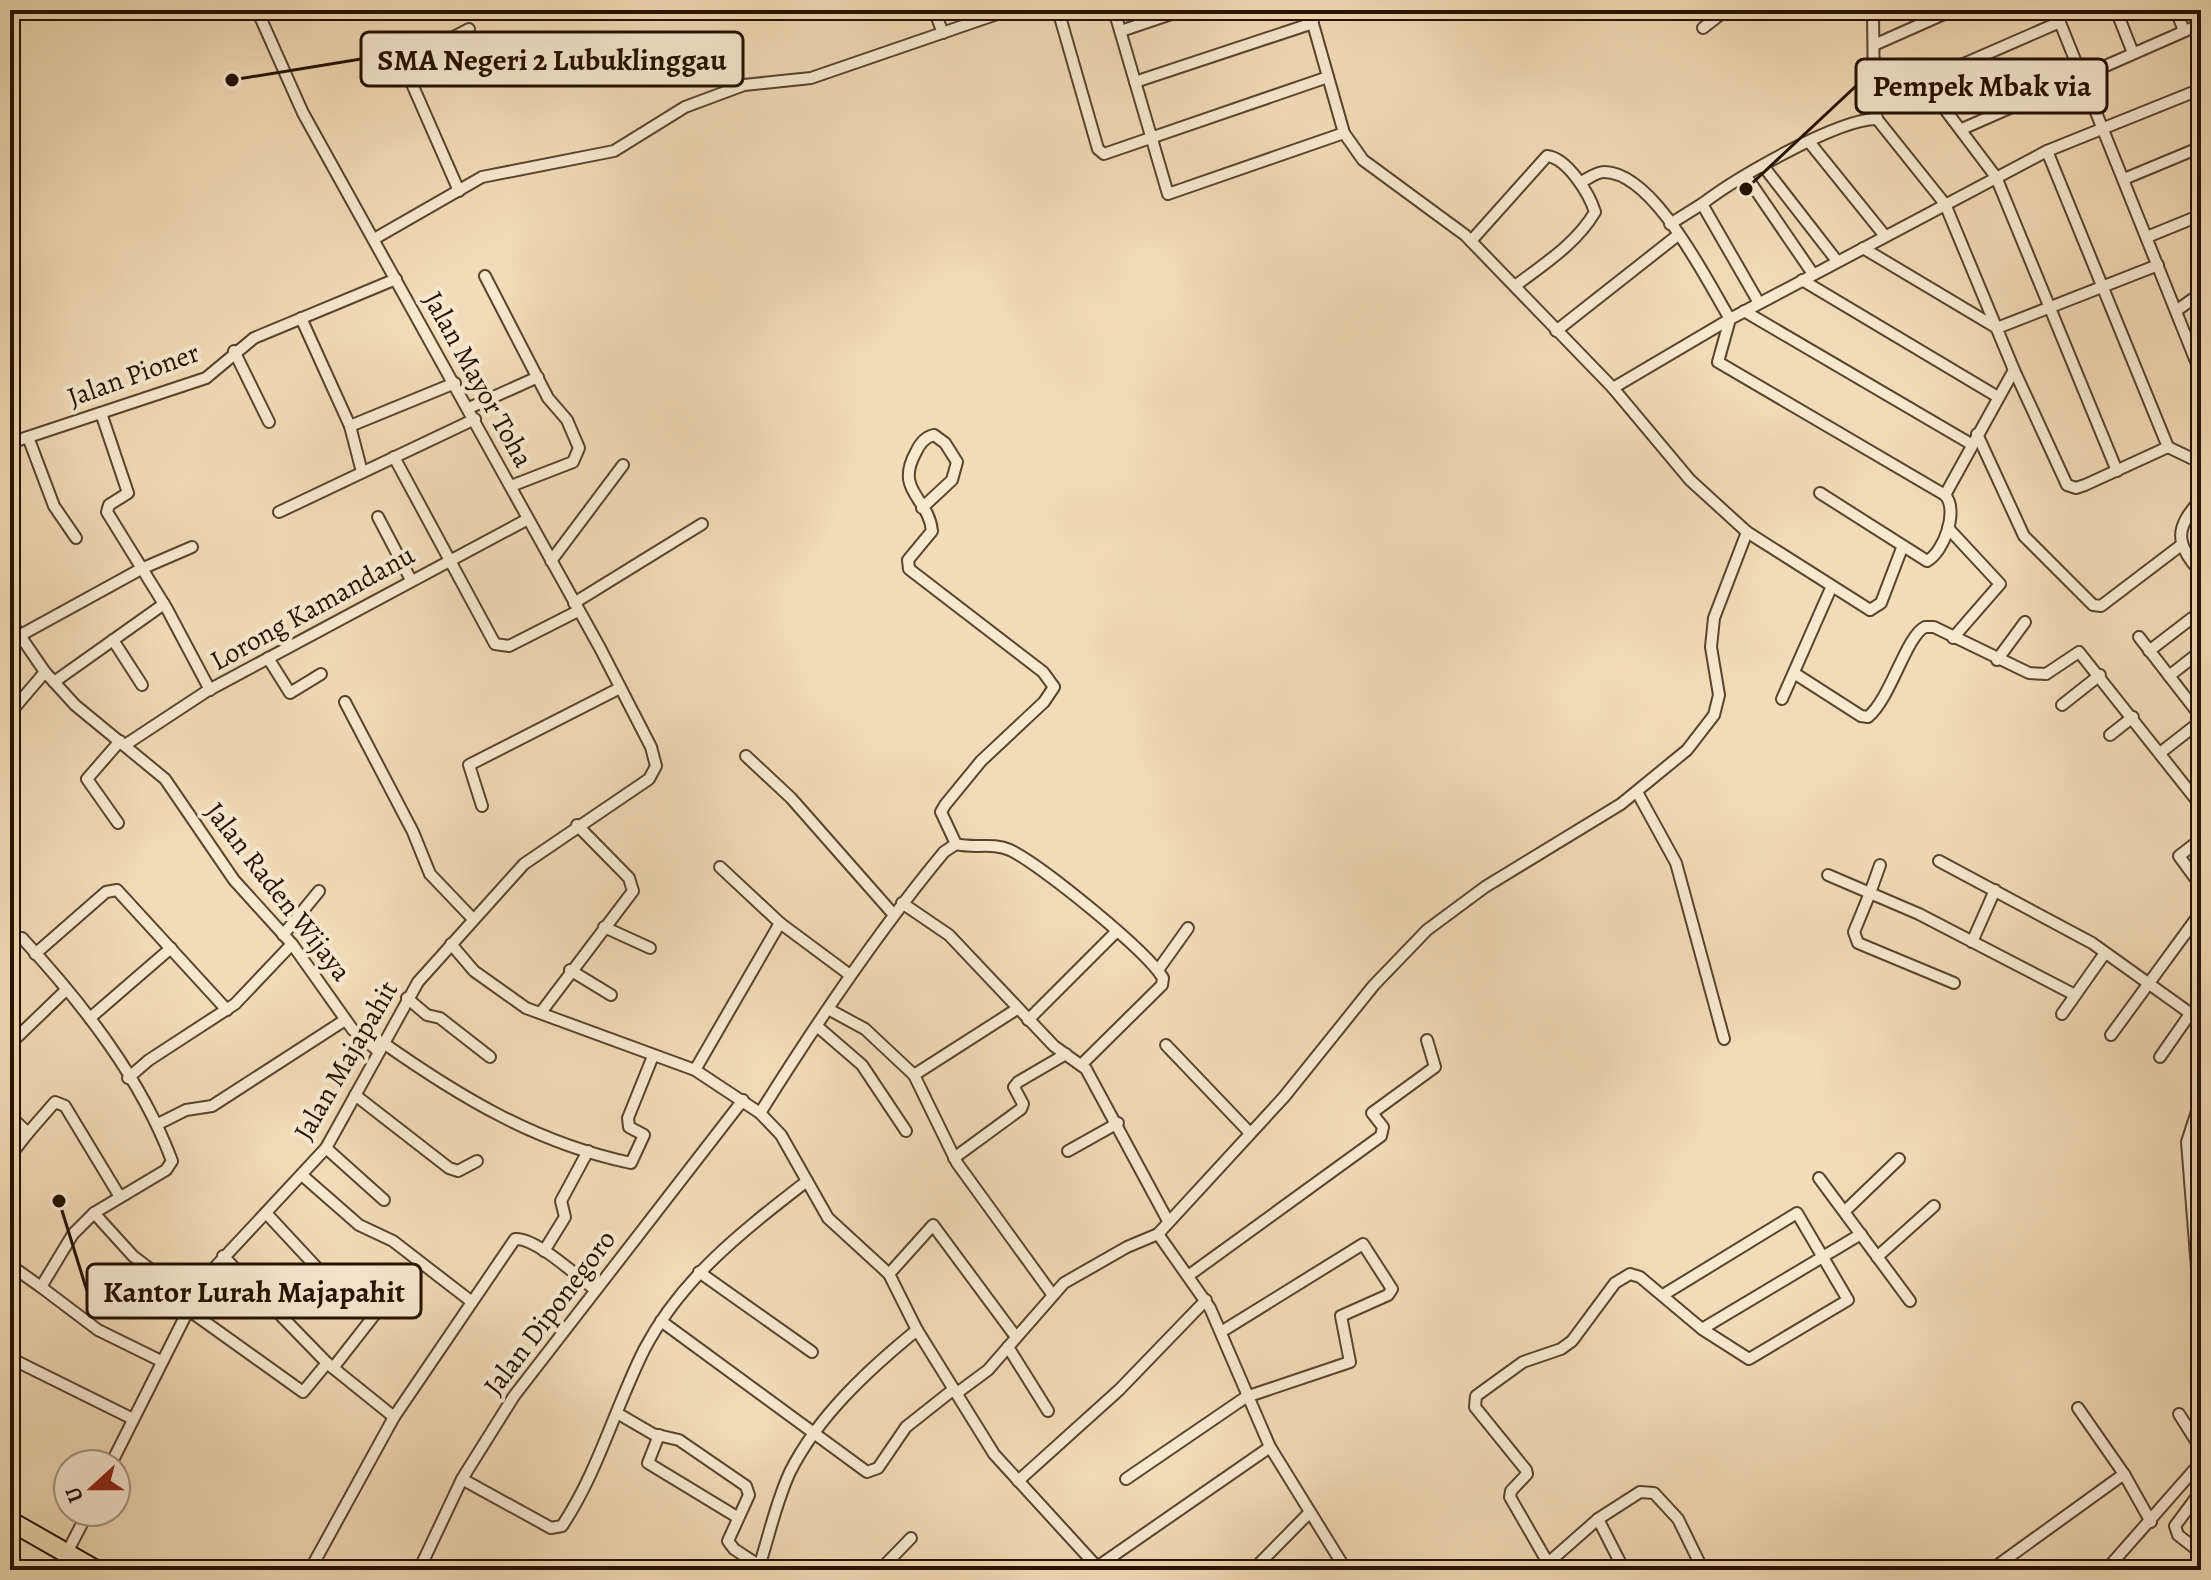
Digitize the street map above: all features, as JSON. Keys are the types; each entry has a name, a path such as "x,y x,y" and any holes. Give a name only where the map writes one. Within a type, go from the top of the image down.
{"highway":[{"path":"10,1521 62,1563 96,1570"}],"street":[{"name":"Jalan Mayor Toha","path":"257,10 303,113 469,408 651,747 655,771"},
{"path":"934,10 943,33"},
{"path":"374,239 499,171 614,151 685,107 744,85 811,78 1009,10"},
{"path":"1058,10 1100,152 1113,152 1328,77"},
{"path":"1114,10 1169,194 1344,133"},
{"path":"1121,31 1183,10"},
{"path":"1309,10 1344,133 1363,160 1471,241 1613,388 1690,480 1747,532 1870,610 1877,608 1902,548"},
{"path":"1703,28 1726,10"},
{"path":"1873,10 1874,103 1877,119 1945,204 2014,370 2067,485 2076,488 2168,447"},
{"path":"1874,45 1953,10"},
{"path":"2055,10 2200,367"},
{"path":"2116,10 2133,53"},
{"path":"2176,10 2184,31"},
{"path":"1874,103 2060,22"},
{"path":"1135,82 1313,23"},
{"path":"1962,129 2201,24"},
{"path":"459,191 405,68 408,61 469,29"},
{"path":"1925,83 1996,177 2117,471"},
{"path":"1613,388 1744,311 2047,151 2201,89"},
{"path":"1670,224 1746,176 1810,143 1853,122 1877,119"},
{"path":"1810,143 1885,236"},
{"path":"2124,179 2201,147"},
{"path":"2047,151 2168,447 2201,463"},
{"path":"1471,241 1547,156 1556,158 1581,182 1595,212 1589,222 1572,241 1515,286"},
{"path":"1764,167 1837,261"},
{"path":"1581,182 1603,172 1625,178 1643,191 1678,235 1730,319"},
{"path":"1746,176 1813,274"},
{"path":"1702,204 1759,303"},
{"path":"2147,237 2201,215"},
{"path":"1556,331 1678,235"},
{"path":"1863,248 1997,328"},
{"path":"1997,328 2158,265"},
{"path":"485,276 548,398 567,420 579,454 573,462 511,486"},
{"name":"Jalan Pioner","path":"10,443 206,378 234,351 254,338 396,279"},
{"path":"1802,280 1998,397"},
{"path":"2176,311 2201,293"},
{"path":"1744,311 1974,439 2024,536 2093,605 2101,606 2180,546"},
{"path":"301,318 350,426 362,472"},
{"path":"1730,319 1718,362 1945,495 1952,508 1948,528 1932,559 1927,561 1902,548 1820,493"},
{"path":"234,351 269,422"},
{"path":"1945,495 2014,370"},
{"path":"469,408 538,377"},
{"path":"350,426 455,383"},
{"path":"101,413 128,493 109,505 107,512 164,604 210,690"},
{"path":"279,512 475,419"},
{"path":"922,508 952,480 957,462 945,443 934,435 923,441 908,472 909,483 932,531 908,560 909,569 1043,672 1054,687 1044,702 981,761 945,805 941,817 956,844 971,848 991,844 1011,851 1071,892 1158,970 1163,978 1162,985 1081,1065"},
{"path":"28,437 54,506 76,538"},
{"path":"394,457 491,639 501,646 509,646 576,607 702,524"},
{"path":"551,561 623,465"},
{"path":"2201,499 2189,512 2180,535 2180,546 2201,573"},
{"path":"378,517 411,580"},
{"name":"Lorong Kamandanu","path":"118,823 87,779 122,743 268,658 528,519"},
{"path":"1948,528 2000,584 1953,638"},
{"path":"661,1321 867,1472 873,1471 906,1427 988,1370 1064,1283 1127,1247 1158,1234 1284,1097 1374,985 1427,930 1485,887 1637,792 1687,750 1714,715 1719,695 1711,647 1714,618 1747,532"},
{"path":"19,636 141,569 192,547"},
{"path":"1782,699 1831,588"},
{"path":"54,682 164,604"},
{"path":"2149,651 2192,618"},
{"name":"Jalan Raden Wijaya","path":"10,621 45,672 81,711 165,779 234,880 292,944 345,1020 380,1046 465,1100 502,1119 628,1163 634,1161 644,1135 629,1127 628,1118 653,1056"},
{"path":"1997,660 2025,622"},
{"path":"1794,673 1861,716 1868,717 1882,701 1919,630 1934,627 2029,673 2046,674 2077,652 2100,675 2201,806"},
{"path":"2139,637 2201,717 2160,753"},
{"path":"113,640 142,685"},
{"path":"2169,676 2201,651"},
{"path":"268,658 290,693 321,674"},
{"path":"10,713 45,672"},
{"path":"2062,705 2100,675"},
{"path":"482,806 469,765 620,688"},
{"path":"345,702 413,832 430,874 473,919"},
{"path":"2110,735 2133,717"},
{"path":"746,756 791,798 894,915"},
{"name":"Jalan Majapahit","path":"119,1448 189,1304 223,1256 303,1176 326,1148 407,998 524,864 577,825 640,786 655,771"},
{"path":"1637,792 1676,863 1724,1039"},
{"path":"542,1011 570,970 631,895 633,887 629,878 577,825"},
{"path":"2201,839 2179,856 2201,886"},
{"path":"760,1113 850,975 902,903 944,852 956,844"},
{"path":"1939,861 2105,953 2201,1021"},
{"path":"1880,865 1854,932 1858,943 1954,983"},
{"path":"720,867 780,923 850,975"},
{"path":"1828,875 1972,942 2075,995"},
{"path":"35,954 106,892 117,890 227,1010"},
{"path":"1972,942 1995,890"},
{"path":"283,935 319,891"},
{"path":"902,903 949,935 1028,1020 1091,1074 1168,1221"},
{"path":"2111,1035 2201,912"},
{"path":"695,1070 780,923"},
{"path":"604,927 650,948"},
{"path":"1158,970 1188,928"},
{"path":"1028,1020 1115,933"},
{"path":"10,940 22,938 90,1018 158,1124 172,1164 94,1213 73,1234 41,1287"},
{"path":"128,1078 149,1060 227,1010 292,944"},
{"path":"451,944 477,973 526,1008 542,1011 695,1070 760,1113 781,1135 828,1218 889,1274 917,1330 994,1454 1099,1568 1270,1447"},
{"path":"90,1018 171,948"},
{"path":"2062,1014 2105,953"},
{"path":"570,970 611,995"},
{"path":"10,1044 66,990"},
{"path":"407,998 427,1015 440,1018 490,1057"},
{"path":"914,1075 1017,1009"},
{"path":"830,1010 865,1029 914,1075 954,1158 1052,1294"},
{"path":"2160,1057 2190,1014"},
{"path":"158,1124 186,1110 212,1106 345,1020"},
{"path":"818,1027 862,1065 906,1131"},
{"path":"1188,1276 1381,1136 1383,1127 1372,1113 1435,1067 1427,1040"},
{"path":"1166,1045 1250,1133"},
{"path":"954,1158 1021,1109 1023,1104 1014,1087 1018,1082 1066,1054"},
{"path":"355,1095 449,1168 458,1171 477,1161"},
{"name":"Jalan Diponegoro","path":"419,1570 462,1479 514,1396 743,1100"},
{"path":"10,1156 55,1102 65,1106 120,1197"},
{"path":"2200,1107 2187,1142 2201,1319"},
{"path":"10,1116 28,1133"},
{"path":"1068,1151 1118,1123"},
{"path":"326,1148 384,1200"},
{"path":"544,1251 565,1217 561,1201 588,1151"},
{"path":"1845,1211 1899,1159"},
{"path":"303,1176 359,1225 393,1241 472,1302"},
{"path":"1819,1178 1910,1301"},
{"path":"462,1479 557,1529 584,1492 661,1321 699,1272 728,1242 807,1181"},
{"path":"1877,1257 1934,1206"},
{"path":"94,1213 133,1256 189,1304 303,1392 383,1304"},
{"path":"266,1213 332,1284"},
{"path":"1663,1295 1797,1213 1847,1296 1843,1306 1749,1359 1702,1329 1635,1275 1624,1276 1572,1341 1561,1349 1523,1362 1473,1402 1526,1470 1527,1474 1511,1491 1510,1497 1544,1567 1598,1519 1640,1492 1654,1493 1678,1519 1703,1570"},
{"path":"889,1274 933,1225 1016,1337"},
{"path":"1158,1234 1206,1300 1270,1447 1308,1514 1346,1570"},
{"path":"1702,1329 1861,1234"},
{"path":"310,1570 394,1417 515,1239 523,1239 544,1251 594,1289"},
{"path":"1126,1479 1246,1397 1350,1362 1341,1316 1388,1295 1392,1289 1363,1244 1221,1332"},
{"path":"223,1256 330,1365 394,1417"},
{"path":"10,1265 98,1330 161,1361"},
{"path":"699,1272 812,1352"},
{"path":"1018,1481 1119,1390 1206,1300"},
{"path":"617,1413 659,1435 679,1440 746,1486 749,1495 729,1532 730,1546 763,1568 790,1473 815,1434 865,1374 917,1330"},
{"path":"1008,1347 1048,1411"},
{"path":"10,1358 133,1419"},
{"path":"2078,1408 2124,1474 2151,1522"},
{"path":"2179,1414 2201,1449"},
{"path":"659,1435 648,1463 737,1517"},
{"path":"2106,1570 2201,1462"},
{"path":"1991,1570 2124,1474"},
{"path":"2201,1491 2175,1526 2178,1535 2201,1553"},
{"path":"1253,1570 1308,1514"},
{"path":"1598,1519 1624,1570"},
{"path":"62,1563 80,1528"},
{"path":"880,1570 911,1538"}],"place":[{"name":"SMA Negeri 2 Lubuklinggau","path":"232,80"},
{"name":"Pempek Mbak via","path":"1746,189"},
{"name":"Kantor Lurah Majapahit","path":"59,1201"}]}
